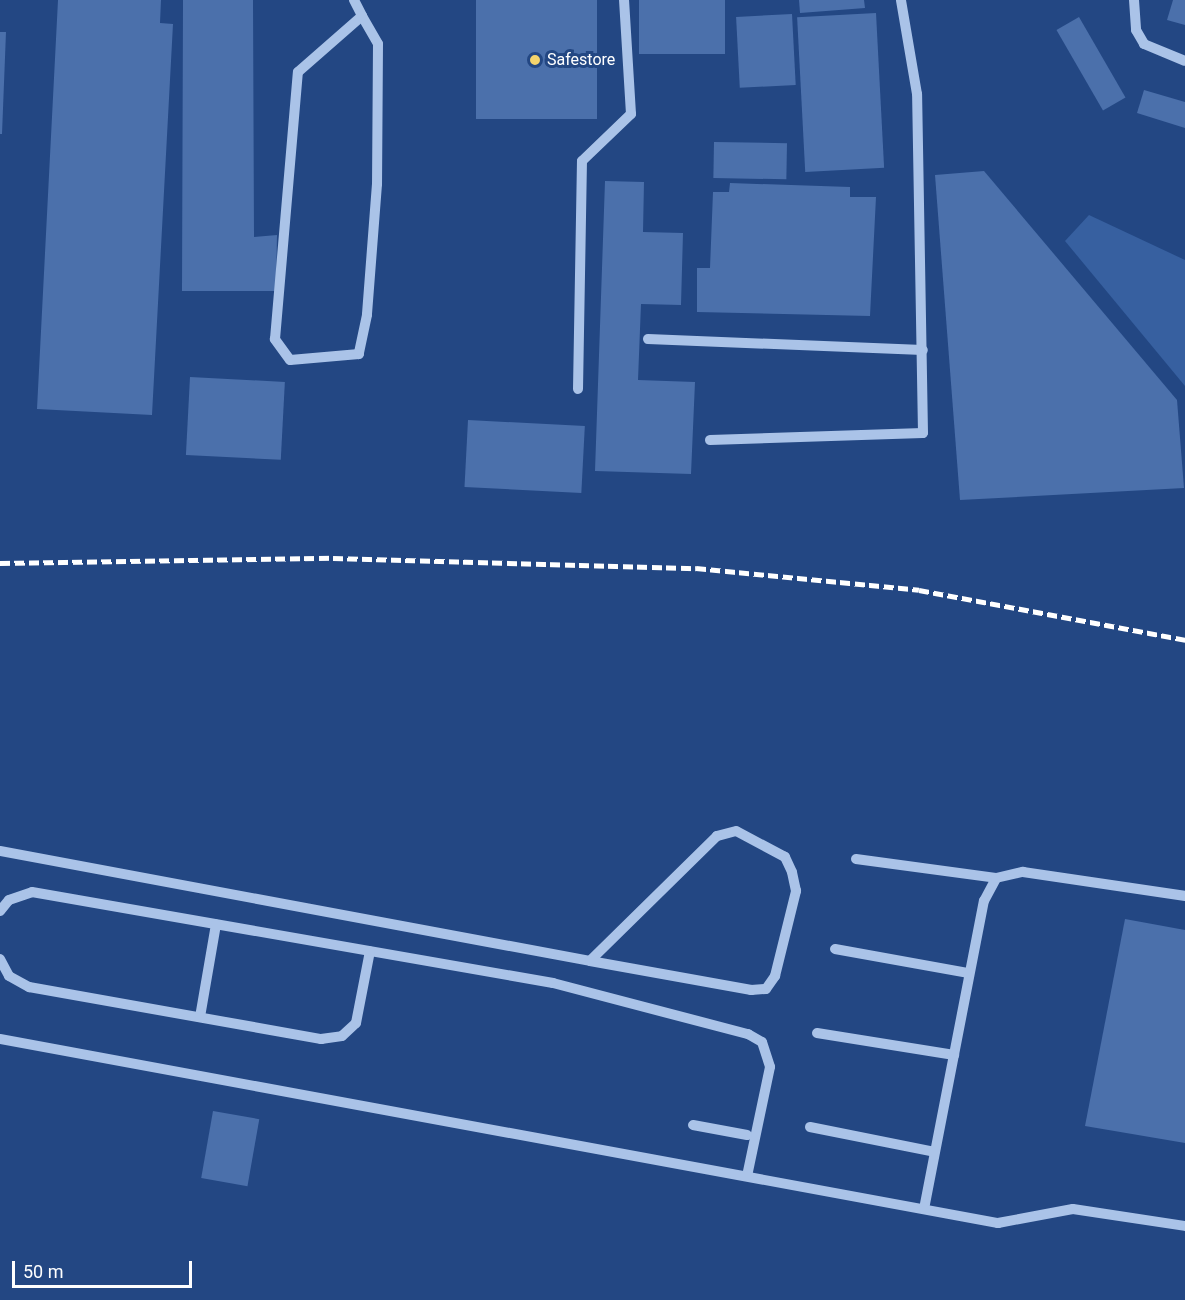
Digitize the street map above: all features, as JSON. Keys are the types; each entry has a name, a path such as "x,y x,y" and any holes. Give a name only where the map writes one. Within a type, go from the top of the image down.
{"street":[{"path":"354,0 378,44 377,184 359,354 290,360 275,339 298,72 362,16"},
{"path":"578,390 582,161 631,114 624,0"},
{"path":"710,440 923,433 917,94 901,0"},
{"path":"1134,0 1136,30 1144,44 1185,61"},
{"path":"648,339 923,350"},
{"path":"0,851 590,961 766,989 775,976 796,891 792,872 785,857 736,831 717,836 590,961"},
{"path":"856,859 996,878 1023,872 1185,896"},
{"path":"924,1209 984,901 996,878"},
{"path":"0,911 9,900 32,892 553,983 762,1042 770,1067 747,1176"},
{"path":"200,1017 216,924"},
{"path":"836,949 969,974"},
{"path":"0,959 9,976 29,987 321,1039 342,1036 356,1023 370,951"},
{"path":"817,1033 954,1055"},
{"path":"0,1039 998,1223 1097,1211 1185,1226"},
{"path":"693,1125 747,1135"},
{"path":"810,1127 935,1152"}],"shaded area":[{"path":"1089,215 1185,260 1185,386 1065,241"}],"building":[{"path":"58,0 161,0 160,23 173,24 152,415 37,409"},
{"path":"183,0 253,0 254,237 277,235 276,291 182,291"},
{"name":"Safestore","path":"476,0 597,0 597,119 476,119"},
{"path":"639,0 725,0 725,54 639,54"},
{"path":"799,0 864,0 865,8 800,13"},
{"path":"1173,0 1185,0 1185,25 1167,20"},
{"path":"876,13 884,168 805,172 797,17"},
{"path":"792,14 796,85 740,88 736,17"},
{"path":"1079,17 1126,98 1103,111 1056,30"},
{"path":"0,32 6,32 2,134 0,134"},
{"path":"1144,90 1185,102 1185,128 1137,113"},
{"path":"714,142 787,143 786,179 713,178"},
{"path":"984,171 1177,400 1184,488 960,500 935,175"},
{"path":"605,181 644,182 643,232 683,233 681,305 641,304 638,380 695,382 691,474 595,471"},
{"path":"730,183 850,187 850,197 876,197 870,316 697,312 697,268 710,268 713,192 729,192"},
{"path":"190,377 285,382 281,460 186,455"},
{"path":"468,420 585,426 581,493 464,487"},
{"path":"1125,919 1185,930 1185,1143 1085,1126"},
{"path":"213,1111 259,1119 247,1186 201,1178"}],"railway":[{"path":"0,563 333,558 696,568 919,590 1185,640"}],"place":[{"name":"Safestore","path":"535,60"}]}
